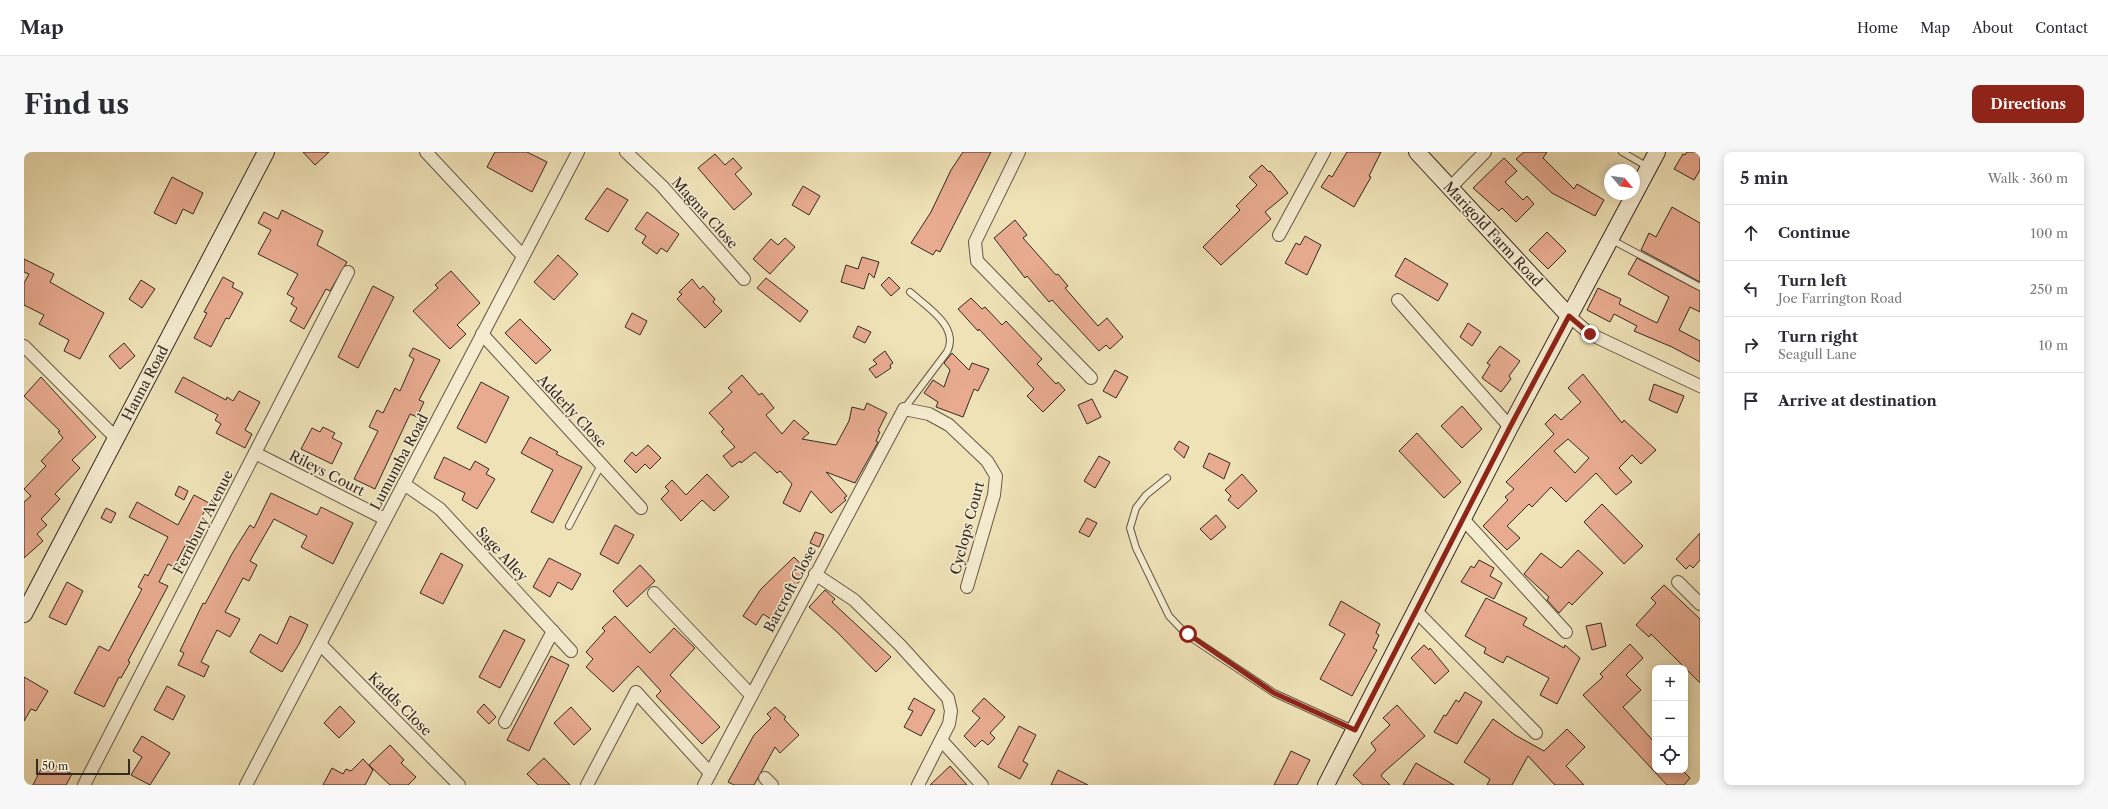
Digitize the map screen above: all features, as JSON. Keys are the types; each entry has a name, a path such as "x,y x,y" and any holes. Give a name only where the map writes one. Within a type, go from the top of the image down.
{"street":[{"name":"Hanna Road","path":"24,614 266,152"},
{"path":"426,152 523,256"},
{"name":"Lumumba Road","path":"246,785 578,152"},
{"name":"Magma Close","path":"626,152 662,186 744,279"},
{"path":"1019,152 975,242 977,261 1091,378"},
{"path":"1279,235 1324,152"},
{"name":"Marigold Farm Road","path":"1417,152 1569,316"},
{"path":"1450,188 1485,152"},
{"path":"1326,785 1510,427 1657,152"},
{"name":"Fernbury Avenue","path":"84,785 348,272"},
{"path":"1398,300 1510,427"},
{"path":"1569,316 1590,334 1700,386"},
{"name":"Adderly Close","path":"482,334 641,508"},
{"path":"25,350 116,438"},
{"name":"Barcroft Close","path":"704,785 904,409"},
{"name":"Cyclops Court","path":"904,409 929,414 950,425 987,461 996,476 994,495 967,587"},
{"name":"Rileys Court","path":"255,453 385,519"},
{"name":"Sage Alley","path":"404,484 440,509 571,651"},
{"path":"1463,519 1566,632"},
{"path":"815,574 854,600 900,645 948,698 951,711 949,724 942,741 918,785"},
{"path":"1678,582 1700,604"},
{"path":"654,593 751,695"},
{"path":"1416,611 1536,733"},
{"path":"505,722 553,631"},
{"name":"Kadds Close","path":"320,644 458,785"},
{"path":"587,785 636,692 710,773"},
{"path":"942,741 982,785"}],"lane":[{"path":"1622,152 1649,167"},
{"path":"1610,239 1700,287"},
{"path":"904,409 947,352 951,344 950,334 943,321 910,292"},
{"path":"569,526 601,465"},
{"path":"1166,478 1143,499 1136,508 1130,528 1136,548 1169,616 1188,634 1274,693 1355,730"}],"building":[{"path":"303,152 329,152 315,165"},
{"path":"495,152 527,152 547,162 532,192 487,167"},
{"path":"963,152 991,152 940,252 936,250 933,255 911,243 931,212 951,170"},
{"path":"1347,152 1381,152 1369,176 1371,177 1354,207 1321,187 1329,175 1332,177"},
{"path":"1524,152 1547,152 1543,158 1574,189 1577,184 1604,200 1595,216 1552,193 1516,159"},
{"path":"1687,152 1700,152 1700,170 1694,180 1674,169 1683,154 1685,155"},
{"path":"715,154 725,165 733,158 742,168 735,174 752,194 734,210 698,168"},
{"path":"1504,158 1517,171 1505,182 1523,200 1527,196 1534,204 1516,222 1502,208 1499,211 1473,188"},
{"path":"1262,165 1269,172 1270,171 1288,193 1265,212 1271,219 1221,265 1203,247 1240,210 1236,206 1257,185 1249,177"},
{"path":"172,177 203,193 193,214 183,209 176,224 154,213"},
{"path":"803,186 820,196 809,215 792,205"},
{"path":"607,188 628,200 608,232 585,219"},
{"path":"1672,207 1700,223 1700,282 1641,250 1649,233 1656,237"},
{"path":"282,210 323,231 317,245 347,262 330,291 326,289 304,329 290,321 297,308 291,304 294,298 287,294 298,274 258,254 271,230 258,223 264,212 278,219"},
{"path":"647,212 679,234 667,252 661,248 657,254 642,243 646,236 635,229"},
{"path":"1015,220 1027,235 1023,238 1056,275 1058,274 1068,286 1065,288 1098,326 1107,318 1123,337 1110,349 1106,345 1099,351 1052,300 1049,302 1027,276 1025,278 994,238"},
{"path":"1547,232 1566,251 1548,269 1529,250"},
{"path":"1305,236 1321,245 1307,275 1285,263 1296,243 1300,245"},
{"path":"785,238 795,247 770,274 753,259 771,239 778,245"},
{"path":"558,255 578,274 554,300 534,282"},
{"path":"862,257 879,262 874,278 869,273 864,289 841,282 846,265 858,269"},
{"path":"1405,258 1448,284 1438,301 1395,276"},
{"path":"1637,258 1700,291 1700,312 1690,307 1679,330 1700,341 1700,362 1672,347 1634,331 1637,326 1614,314 1610,322 1587,310 1598,288 1621,299 1619,304 1657,323 1669,297 1628,274"},
{"path":"24,259 54,274 50,282 104,313 80,359 64,351 69,340 39,324 44,315 24,305 24,283 29,274 24,272"},
{"path":"451,271 480,303 457,325 466,334 450,349 413,311 438,288 435,285"},
{"path":"223,277 234,283 232,287 243,293 229,319 226,318 211,347 194,338 207,313 204,312"},
{"path":"889,277 900,288 891,296 881,285"},
{"path":"766,278 808,311 800,322 757,288"},
{"path":"692,279 700,289 703,286 715,299 713,302 722,311 705,328 677,299 682,294 679,292"},
{"path":"141,280 155,289 142,308 129,299"},
{"path":"373,286 394,297 358,368 338,357"},
{"path":"971,298 982,309 985,307 1002,325 1006,321 1042,359 1037,364 1056,384 1058,382 1065,390 1043,412 1027,396 1034,389 979,329 978,331 958,309"},
{"path":"632,313 647,321 640,335 625,327"},
{"path":"520,319 551,350 536,364 505,333"},
{"path":"1468,323 1481,332 1472,346 1460,337"},
{"path":"858,326 871,332 865,343 853,337"},
{"path":"124,343 135,356 120,369 109,356"},
{"path":"1500,346 1520,361 1509,376 1511,379 1501,392 1482,378 1490,365 1487,363"},
{"path":"413,348 440,360 419,400 424,402 417,417 410,414 375,489 354,479 378,431 369,427 377,410 383,413 395,388 400,391 414,359 409,356"},
{"path":"885,351 893,363 890,365 891,368 876,378 869,369 877,364 873,360"},
{"path":"952,353 969,370 972,363 989,369 978,391 974,389 963,417 936,407 938,402 924,393 933,380 944,387 950,370 944,363"},
{"path":"1115,370 1128,377 1116,398 1103,391"},
{"path":"1583,374 1622,423 1624,420 1656,450 1641,464 1632,455 1619,468 1632,482 1616,495 1596,473 1566,502 1551,487 1532,507 1529,504 1507,526 1520,538 1507,550 1483,526 1508,500 1505,497 1514,489 1506,482 1554,434 1545,424 1555,414 1561,420 1581,402 1568,388","holes":["1568,439 1589,458 1575,473 1554,451"]},
{"path":"742,375 759,395 762,393 774,408 766,415 782,434 794,420 809,433 802,439 836,445 849,421 852,407 864,410 867,403 887,413 878,431 880,432 876,441 878,442 855,483 826,472 847,496 844,498 846,500 831,513 811,491 800,512 783,503 792,484 780,471 777,473 755,452 741,463 740,461 732,467 723,456 735,447 721,432 724,429 709,413 732,392 728,388"},
{"path":"41,377 96,437 72,460 80,468 55,494 60,499 41,519 47,525 37,534 43,541 24,558 24,502 31,496 24,489 46,466 41,461 63,438 58,432 60,431 24,396"},
{"path":"183,377 226,400 227,397 233,401 239,391 260,402 245,430 252,434 245,448 216,433 221,424 215,420 218,415 175,392"},
{"path":"481,382 509,397 486,443 457,428"},
{"path":"1654,384 1684,396 1677,413 1649,400"},
{"path":"1092,399 1101,417 1087,424 1078,405"},
{"path":"1462,406 1482,429 1462,448 1441,426"},
{"path":"323,427 335,433 332,438 342,443 332,464 301,449 312,428 320,432"},
{"path":"1417,433 1461,482 1444,498 1399,451"},
{"path":"530,437 558,452 556,454 582,467 553,523 531,512 553,470 521,453"},
{"path":"1179,441 1189,447 1184,458 1174,449"},
{"path":"648,445 661,458 650,469 645,464 636,473 624,461 632,452 636,456"},
{"path":"1209,453 1230,463 1224,479 1203,467"},
{"path":"1099,456 1110,462 1095,488 1084,481"},
{"path":"444,457 470,470 475,461 489,469 486,474 495,479 477,509 462,500 465,493 434,478"},
{"path":"707,474 729,497 714,511 702,500 681,521 661,499 669,491 665,487 672,480 686,495"},
{"path":"1242,474 1257,491 1238,509 1228,500 1231,496 1225,490"},
{"path":"179,486 188,491 184,500 175,495"},
{"path":"271,493 317,515 321,507 353,523 333,564 301,547 307,536 274,519 250,561 257,565 249,581 243,578 225,612 240,619 230,637 217,630 201,662 209,666 204,677 178,665 184,653 180,651 203,603 205,604 233,552 250,525 254,528"},
{"path":"194,495 209,503 202,516 205,518 197,535 193,533 174,567 168,564 159,582 168,586 128,661 130,662 121,678 119,677 104,707 74,693 99,646 109,651 142,589 138,587 145,574 148,576 168,537 129,517 137,502 178,525"},
{"path":"1602,504 1643,546 1624,564 1584,522"},
{"path":"106,508 116,513 111,523 101,518"},
{"path":"1216,515 1226,527 1211,540 1200,529"},
{"path":"1087,518 1097,523 1089,537 1079,532"},
{"path":"615,525 634,535 618,564 600,554"},
{"path":"815,532 824,535 819,547 810,543"},
{"path":"1700,533 1700,560 1693,568 1690,565 1686,569 1676,559"},
{"path":"1578,550 1603,573 1572,605 1569,602 1559,613 1547,600 1549,597 1524,574 1541,553 1561,568"},
{"path":"441,553 463,565 443,604 420,593"},
{"path":"794,557 806,569 800,575 803,578 781,600 786,604 774,621 763,614 756,625 743,616 761,589"},
{"path":"549,558 581,574 572,590 558,582 550,597 533,587"},
{"path":"1479,560 1494,568 1490,576 1502,583 1494,599 1461,582 1471,566 1474,568"},
{"path":"640,565 655,581 627,607 613,591"},
{"path":"67,582 83,591 66,625 49,617"},
{"path":"1664,585 1700,619 1700,683 1688,671 1688,665 1682,665 1651,634 1649,637 1636,625 1656,603 1651,598"},
{"path":"825,590 835,599 832,602 891,657 876,672 837,632 809,607"},
{"path":"1486,598 1527,618 1523,625 1564,648 1565,645 1580,658 1557,704 1540,695 1549,678 1507,656 1503,663 1484,653 1486,648 1465,636"},
{"path":"1341,601 1380,624 1376,633 1379,635 1373,648 1377,650 1352,696 1320,679 1345,634 1329,625"},
{"path":"290,616 308,625 299,644 282,672 250,652 260,634 277,644"},
{"path":"615,616 650,653 674,628 695,648 670,675 720,727 702,744 656,696 661,691 638,666 613,692 586,667 593,659 586,652 605,631 602,628"},
{"path":"1601,623 1606,646 1592,650 1586,626"},
{"path":"504,630 525,640 500,688 479,677"},
{"path":"1630,644 1643,658 1626,675 1641,690 1623,707 1652,740 1652,769 1583,695 1603,677 1600,674"},
{"path":"1424,645 1429,650 1430,648 1449,671 1435,684 1411,658"},
{"path":"551,656 569,665 529,751 507,740"},
{"path":"24,677 48,691 36,711 31,709 24,721"},
{"path":"167,686 185,696 173,720 154,710"},
{"path":"1465,692 1482,702 1457,744 1434,732 1444,715 1446,716 1456,700 1459,702"},
{"path":"914,698 935,710 921,736 904,727 913,711 908,709"},
{"path":"984,698 1005,717 990,733 995,738 988,745 982,740 975,747 964,736 980,718 972,711"},
{"path":"484,704 496,717 489,724 477,712"},
{"path":"1397,705 1425,736 1383,773 1381,776 1390,785 1363,785 1353,775 1376,750 1371,743 1390,725 1383,718"},
{"path":"340,706 355,722 339,738 324,723"},
{"path":"571,707 591,729 574,745 554,723"},
{"path":"775,707 786,717 784,719 799,735 780,753 775,747 754,785 734,785 728,782 754,735 771,718 767,714"},
{"path":"1493,719 1515,735 1544,751 1567,729 1585,747 1566,766 1584,785 1555,785 1528,756 1512,785 1487,785 1490,779 1464,762"},
{"path":"1019,726 1036,735 1023,761 1028,764 1020,779 998,767"},
{"path":"142,736 170,753 150,785 131,775 142,757 133,751"},
{"path":"390,745 404,760 401,763 416,777 408,785 390,785 369,765"},
{"path":"1291,751 1310,760 1297,785 1274,785"},
{"path":"544,758 570,785 538,785 527,774"},
{"path":"363,759 373,770 365,785 323,785 332,768 343,774 346,769 351,771"},
{"path":"50,762 72,774 66,785 33,785 41,769 44,771"},
{"path":"1416,763 1454,785 1403,785"},
{"path":"950,766 967,785 930,785"},
{"path":"1058,770 1088,785 1051,785"},
{"path":"1656,773 1685,773 1690,778 1684,785 1667,785"}],"route":[{"path":"1188,634 1274,693 1355,730 1510,427 1569,316 1590,334"}]}
